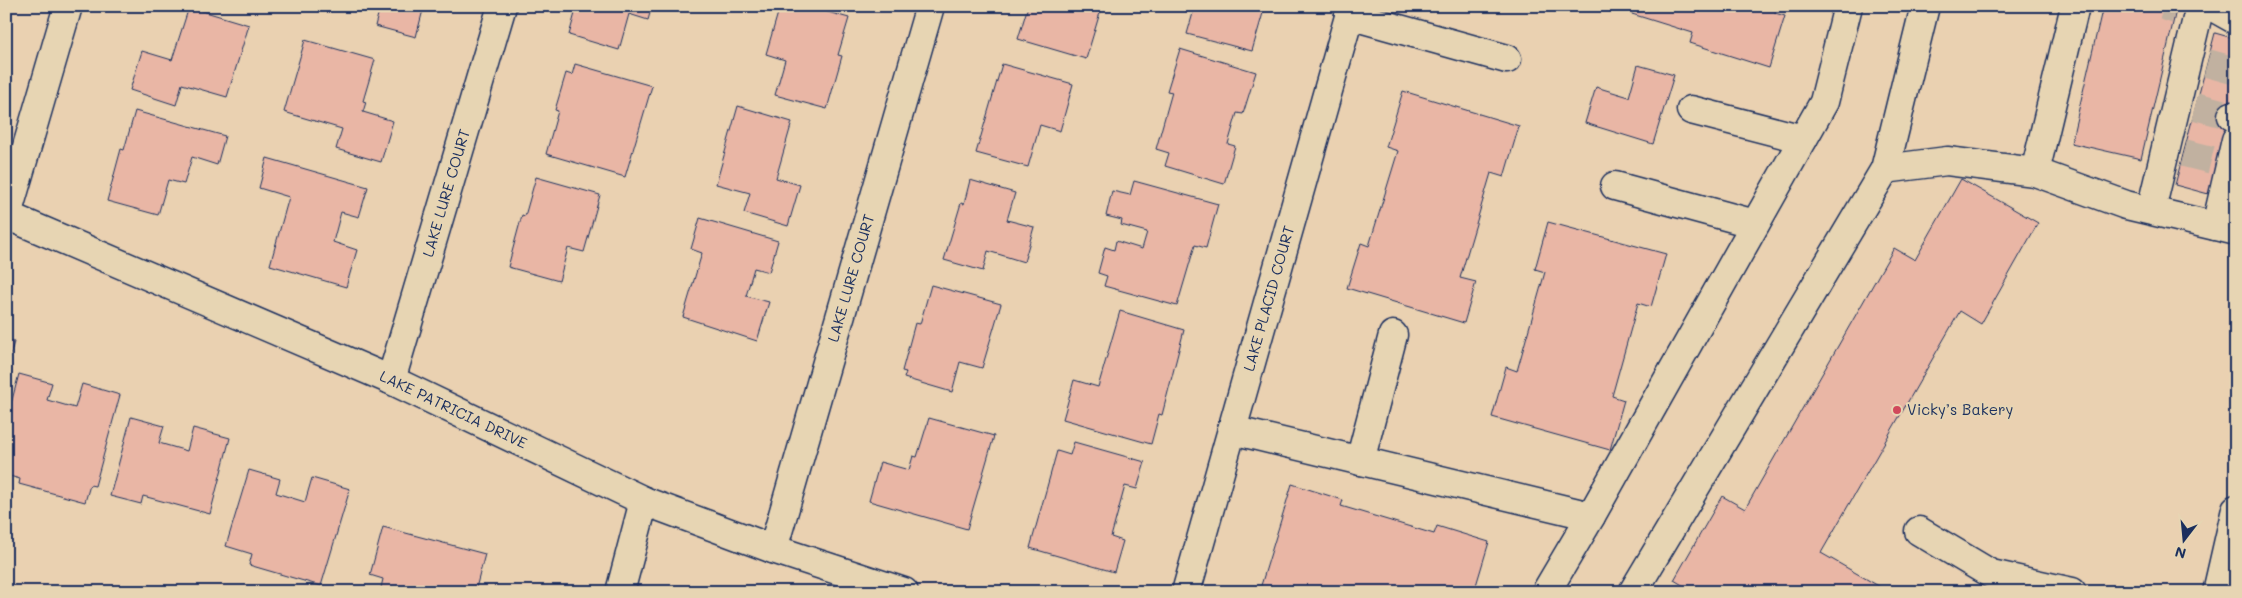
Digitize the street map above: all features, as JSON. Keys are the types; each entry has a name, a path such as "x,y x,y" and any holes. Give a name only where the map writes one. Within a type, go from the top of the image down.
{"street":[{"path":"6,215 68,6"},
{"name":"LAKE LURE COURT","path":"391,380 502,6"},
{"name":"LAKE LURE COURT","path":"773,549 930,6"},
{"path":"1546,592 1591,516 1824,102 1848,6"},
{"path":"1633,592 1885,169 1925,6"},
{"path":"2035,172 2075,6"},
{"path":"1351,10 1507,59"},
{"name":"LAKE PLACID COURT","path":"1186,592 1351,10"},
{"path":"2151,210 2174,151 2196,61 2196,10 2236,20"},
{"path":"1691,110 1803,139"},
{"path":"1885,169 1947,161 2035,172 2126,205 2226,228 2231,140"},
{"path":"1616,186 1755,224"},
{"name":"LAKE PATRICIA DRIVE","path":"6,215 391,380 644,501 773,549 904,592"},
{"path":"1360,461 1393,335"},
{"path":"1232,430 1591,516"},
{"path":"620,592 644,501"},
{"path":"2217,592 2236,509"},
{"path":"1919,531 1992,574 2002,584 2072,592"}],"building":[{"path":"378,6 424,6 416,37 375,26 380,7"},
{"path":"577,6 652,6 648,20 629,14 619,50 569,35"},
{"path":"780,6 806,6 849,18 838,55 842,56 827,109 775,95 785,60 766,54"},
{"path":"1028,6 1102,6 1086,59 1018,39"},
{"path":"1195,6 1265,6 1252,51 1187,34"},
{"path":"1634,6 1777,6 1775,13 1785,16 1769,68 1690,43 1693,33 1632,14"},
{"path":"2103,6 2177,6 2141,159 2071,143"},
{"path":"189,7 249,25 227,97 182,84 176,105 130,90 142,51 172,60"},
{"path":"2215,33 2236,39 2236,102 2212,195 2175,185"},
{"path":"305,40 375,60 363,101 366,102 363,112 393,121 381,162 336,149 342,129 284,112"},
{"path":"1180,49 1256,72 1243,114 1237,113 1228,144 1235,146 1224,184 1165,166 1169,153 1156,149 1172,92 1167,91"},
{"path":"575,64 652,86 625,177 546,154 558,111 555,110 566,73 572,75"},
{"path":"1002,64 1073,84 1060,131 1040,125 1028,167 976,153"},
{"path":"1638,65 1674,75 1653,144 1585,123 1596,87 1629,97"},
{"path":"1403,91 1519,126 1504,177 1491,173 1460,278 1476,282 1464,323 1347,288 1361,243 1369,246 1398,151 1386,147"},
{"path":"738,106 792,122 776,178 800,185 788,226 744,213 750,193 716,184"},
{"path":"135,111 225,136 217,165 192,157 184,184 168,180 158,215 107,201 121,149 124,150"},
{"path":"267,158 368,187 359,217 341,212 333,242 357,250 346,287 270,265 289,197 259,188"},
{"path":"536,177 600,195 584,252 568,248 559,281 508,267 522,215 525,216"},
{"path":"1961,179 2038,223 1981,324 1960,311 1821,553 1889,592 1694,592 1674,580 1722,496 1745,509 1894,248 1915,260"},
{"path":"970,180 1015,193 1007,220 1034,227 1024,262 988,251 983,271 944,260 961,203 964,204"},
{"path":"1134,181 1218,204 1206,248 1195,245 1177,306 1104,286 1107,276 1098,273 1105,247 1114,250 1116,241 1142,249 1147,232 1121,225 1122,220 1106,216 1112,191 1130,195"},
{"path":"700,218 778,241 769,272 754,268 746,296 769,302 757,341 683,317 702,253 691,249"},
{"path":"1548,222 1666,254 1651,307 1638,303 1612,396 1624,400 1610,450 1492,417 1506,367 1517,371 1545,272 1535,269"},
{"path":"931,285 1001,304 982,368 960,362 952,392 904,378 906,372 902,371 915,323 920,324"},
{"path":"1120,311 1184,330 1162,415 1159,414 1151,444 1063,419 1074,380 1098,387"},
{"path":"6,340 14,342 6,369"},
{"path":"19,374 52,383 47,400 75,408 82,384 120,395 95,486 90,485 85,502 19,484 20,479 6,475 6,422"},
{"path":"131,417 164,426 159,443 187,451 193,428 230,438 210,514 143,496 141,504 110,496"},
{"path":"929,418 994,436 967,529 869,501 880,462 909,470 913,456 917,457"},
{"path":"1074,442 1145,462 1137,489 1125,486 1111,537 1123,541 1114,572 1030,548 1057,451 1070,455"},
{"path":"249,470 280,479 276,493 305,502 312,478 350,489 321,586 249,565 252,554 226,546"},
{"path":"1292,484 1343,500 1341,506 1434,534 1437,526 1489,542 1474,592 1259,592"},
{"path":"383,527 485,554 475,592 380,592 383,579 370,575"}],"tunnel":[{"path":"2164,6 2176,10"},
{"path":"2207,63 2236,71"},
{"path":"2195,106 2232,116"},
{"path":"2184,153 2220,162"}],"place":[{"name":"Vicky’s Bakery","path":"1897,410"}]}
